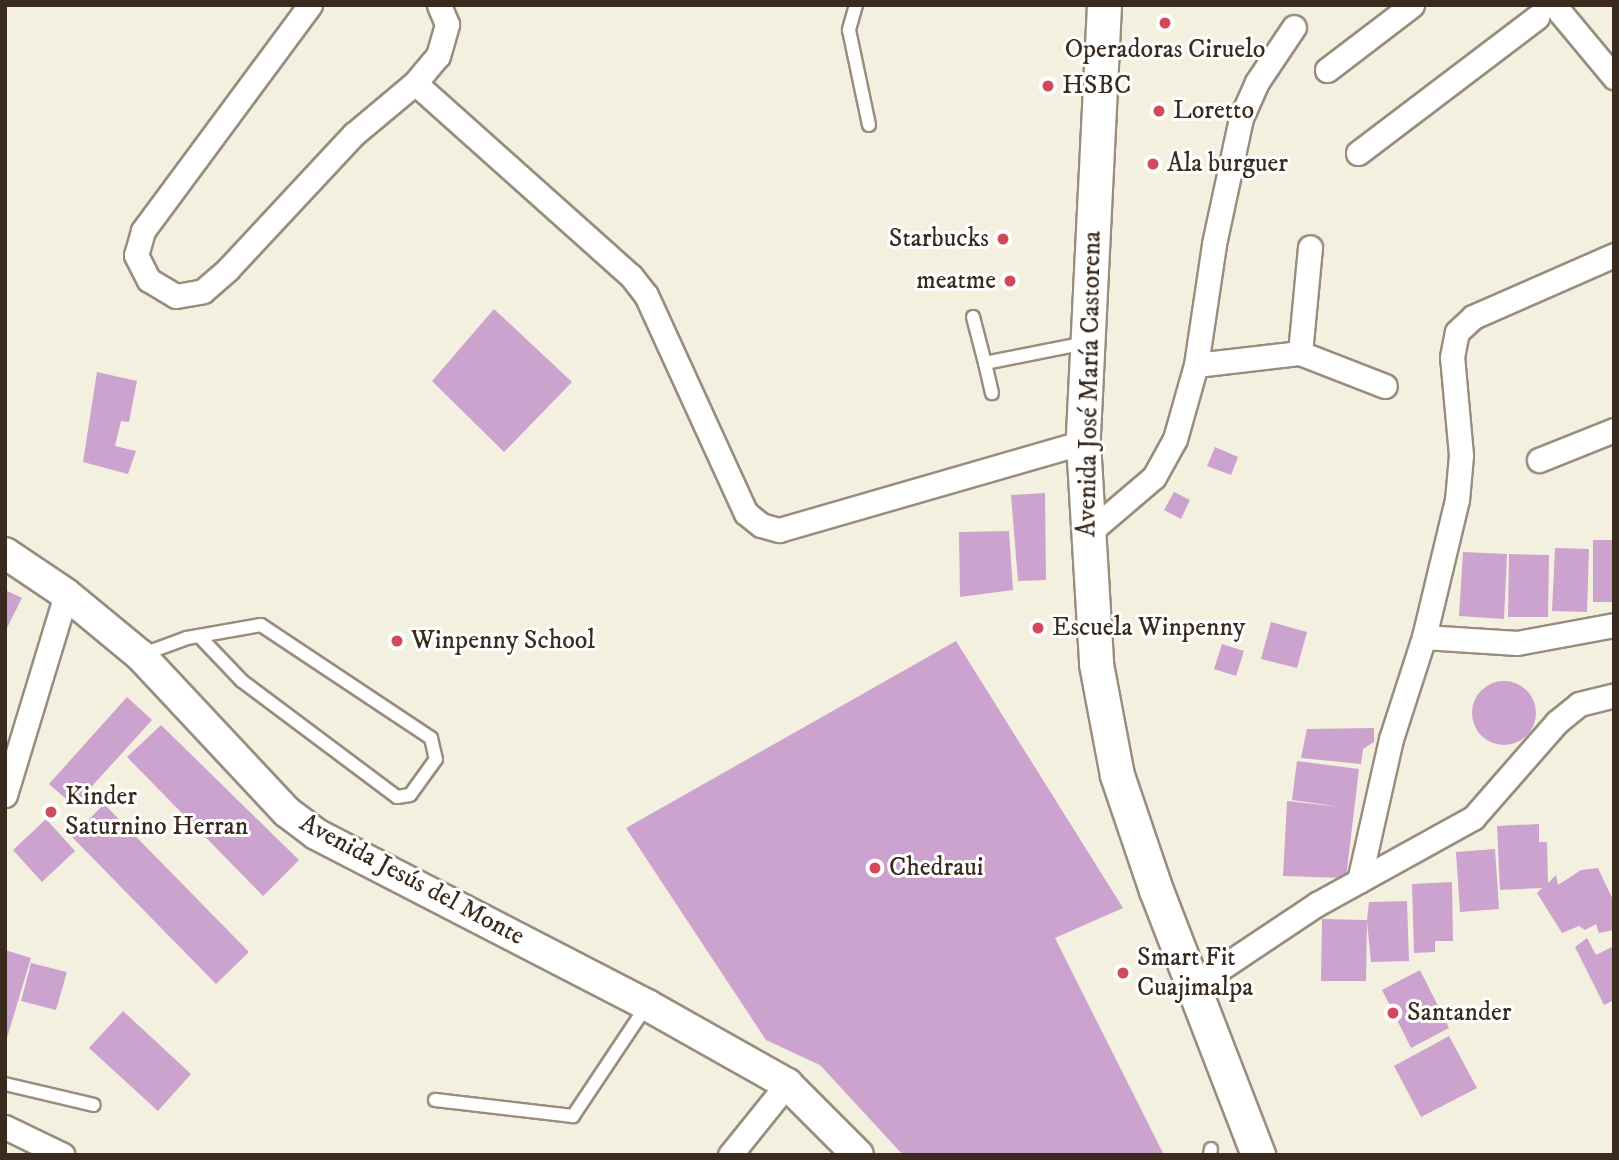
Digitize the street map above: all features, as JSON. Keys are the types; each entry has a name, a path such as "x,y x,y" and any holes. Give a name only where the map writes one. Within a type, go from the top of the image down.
{"main road":[{"name":"Avenida José María Castorena","path":"1104,5 1085,343 1083,442 1086,534 1096,664 1117,775 1258,1155"}],"street":[{"path":"310,5 143,231 136,255 149,280 176,296 203,291 354,134 415,83 438,56 447,24 439,5"},
{"path":"1327,70 1412,5"},
{"path":"1358,153 1548,9 1614,77"},
{"path":"1086,534 1154,477 1175,439 1196,365 1214,244 1241,118 1257,82 1294,27"},
{"path":"415,83 631,276 646,295 747,513 761,525 779,530 1083,442"},
{"path":"1300,353 1310,247"},
{"path":"1359,881 1391,738 1423,637 1457,499 1461,455 1452,357 1457,332 1473,317 1614,255"},
{"path":"1196,365 1300,353 1385,386"},
{"path":"1539,460 1614,430"},
{"name":"Avenida Jesús del Monte","path":"5,553 66,594 141,655 287,812 316,834 647,1005 787,1084 858,1155"},
{"path":"7,780 66,594"},
{"path":"1423,637 1517,643 1614,625"},
{"path":"1194,986 1359,881 1473,818 1557,722 1579,704 1614,695"},
{"path":"730,1155 787,1084"},
{"path":"5,1128 63,1155"}],"lane":[{"path":"856,5 849,30 869,125"},
{"path":"973,317 992,393"},
{"path":"985,363 1085,343"},
{"path":"141,655 200,636 261,625 430,738 436,759 410,795 397,797 242,681 200,636"},
{"path":"435,1100 573,1116 647,1005"},
{"path":"5,1083 94,1105"}],"building":[{"path":"494,309 572,382 504,452 432,381"},
{"path":"97,372 137,381 129,422 121,421 115,446 136,451 128,474 83,462"},
{"path":"1215,447 1238,457 1231,475 1207,466"},
{"path":"1174,492 1190,500 1181,519 1164,510"},
{"path":"1045,493 1046,580 1018,581 1011,495"},
{"path":"1009,531 1013,590 960,597 959,532"},
{"path":"1593,540 1614,540 1614,602 1593,602"},
{"path":"1555,548 1589,549 1587,612 1552,611"},
{"path":"1463,552 1507,554 1504,619 1459,616"},
{"path":"1509,554 1549,555 1548,617 1508,617"},
{"path":"5,590 22,598 5,632"},
{"path":"1271,622 1307,632 1297,668 1261,659"},
{"name":"Chedraui","path":"956,641 1123,908 1055,938 1164,1155 903,1155 820,1065 766,1040 626,828"},
{"path":"1222,644 1244,651 1236,676 1214,669"},
{"path":"1504,681 1522,687 1530,695 1536,713 1530,731 1522,739 1504,745 1486,739 1478,731 1472,713 1478,695 1486,687"},
{"path":"127,697 152,720 74,806 49,784"},
{"path":"161,725 299,860 263,896 127,757"},
{"path":"1374,728 1374,742 1363,749 1361,764 1301,758 1307,729"},
{"path":"1297,761 1359,769 1346,878 1283,876 1287,801 1341,807 1292,800"},
{"path":"104,804 249,952 216,984 72,837"},
{"path":"46,819 75,851 42,882 13,850"},
{"path":"1539,824 1539,842 1547,842 1548,883 1556,875 1558,885 1581,870 1598,868 1614,902 1614,930 1599,933 1596,924 1585,930 1579,926 1562,933 1537,893 1542,888 1500,890 1497,826"},
{"path":"1495,849 1499,909 1460,912 1456,852"},
{"path":"1452,882 1453,941 1435,941 1435,952 1414,953 1412,884"},
{"path":"1407,901 1409,961 1371,962 1367,922 1366,981 1321,981 1322,919 1367,920 1369,902"},
{"path":"1587,938 1596,955 1614,946 1614,1000 1604,1005 1575,947"},
{"path":"5,950 31,958 6,1041 5,1040"},
{"path":"31,963 67,972 56,1010 21,1001"},
{"path":"1420,970 1449,1028 1411,1048 1382,990"},
{"path":"123,1011 191,1074 158,1111 89,1048"},
{"path":"1449,1036 1477,1088 1421,1117 1394,1066"}],"place":[{"name":"Operadoras Ciruelo","path":"1165,23"},
{"name":"HSBC","path":"1048,86"},
{"name":"Loretto","path":"1159,111"},
{"name":"Ala burguer","path":"1153,164"},
{"name":"Starbucks","path":"1003,239"},
{"name":"meatme","path":"1010,281"},
{"name":"Escuela Winpenny","path":"1038,628"},
{"name":"Winpenny School","path":"397,641"},
{"name":"Kinder Saturnino Herran","path":"51,812"},
{"name":"Chedraui","path":"875,868"},
{"name":"Smart Fit Cuajimalpa","path":"1123,973"},
{"name":"Santander","path":"1393,1013"}]}
